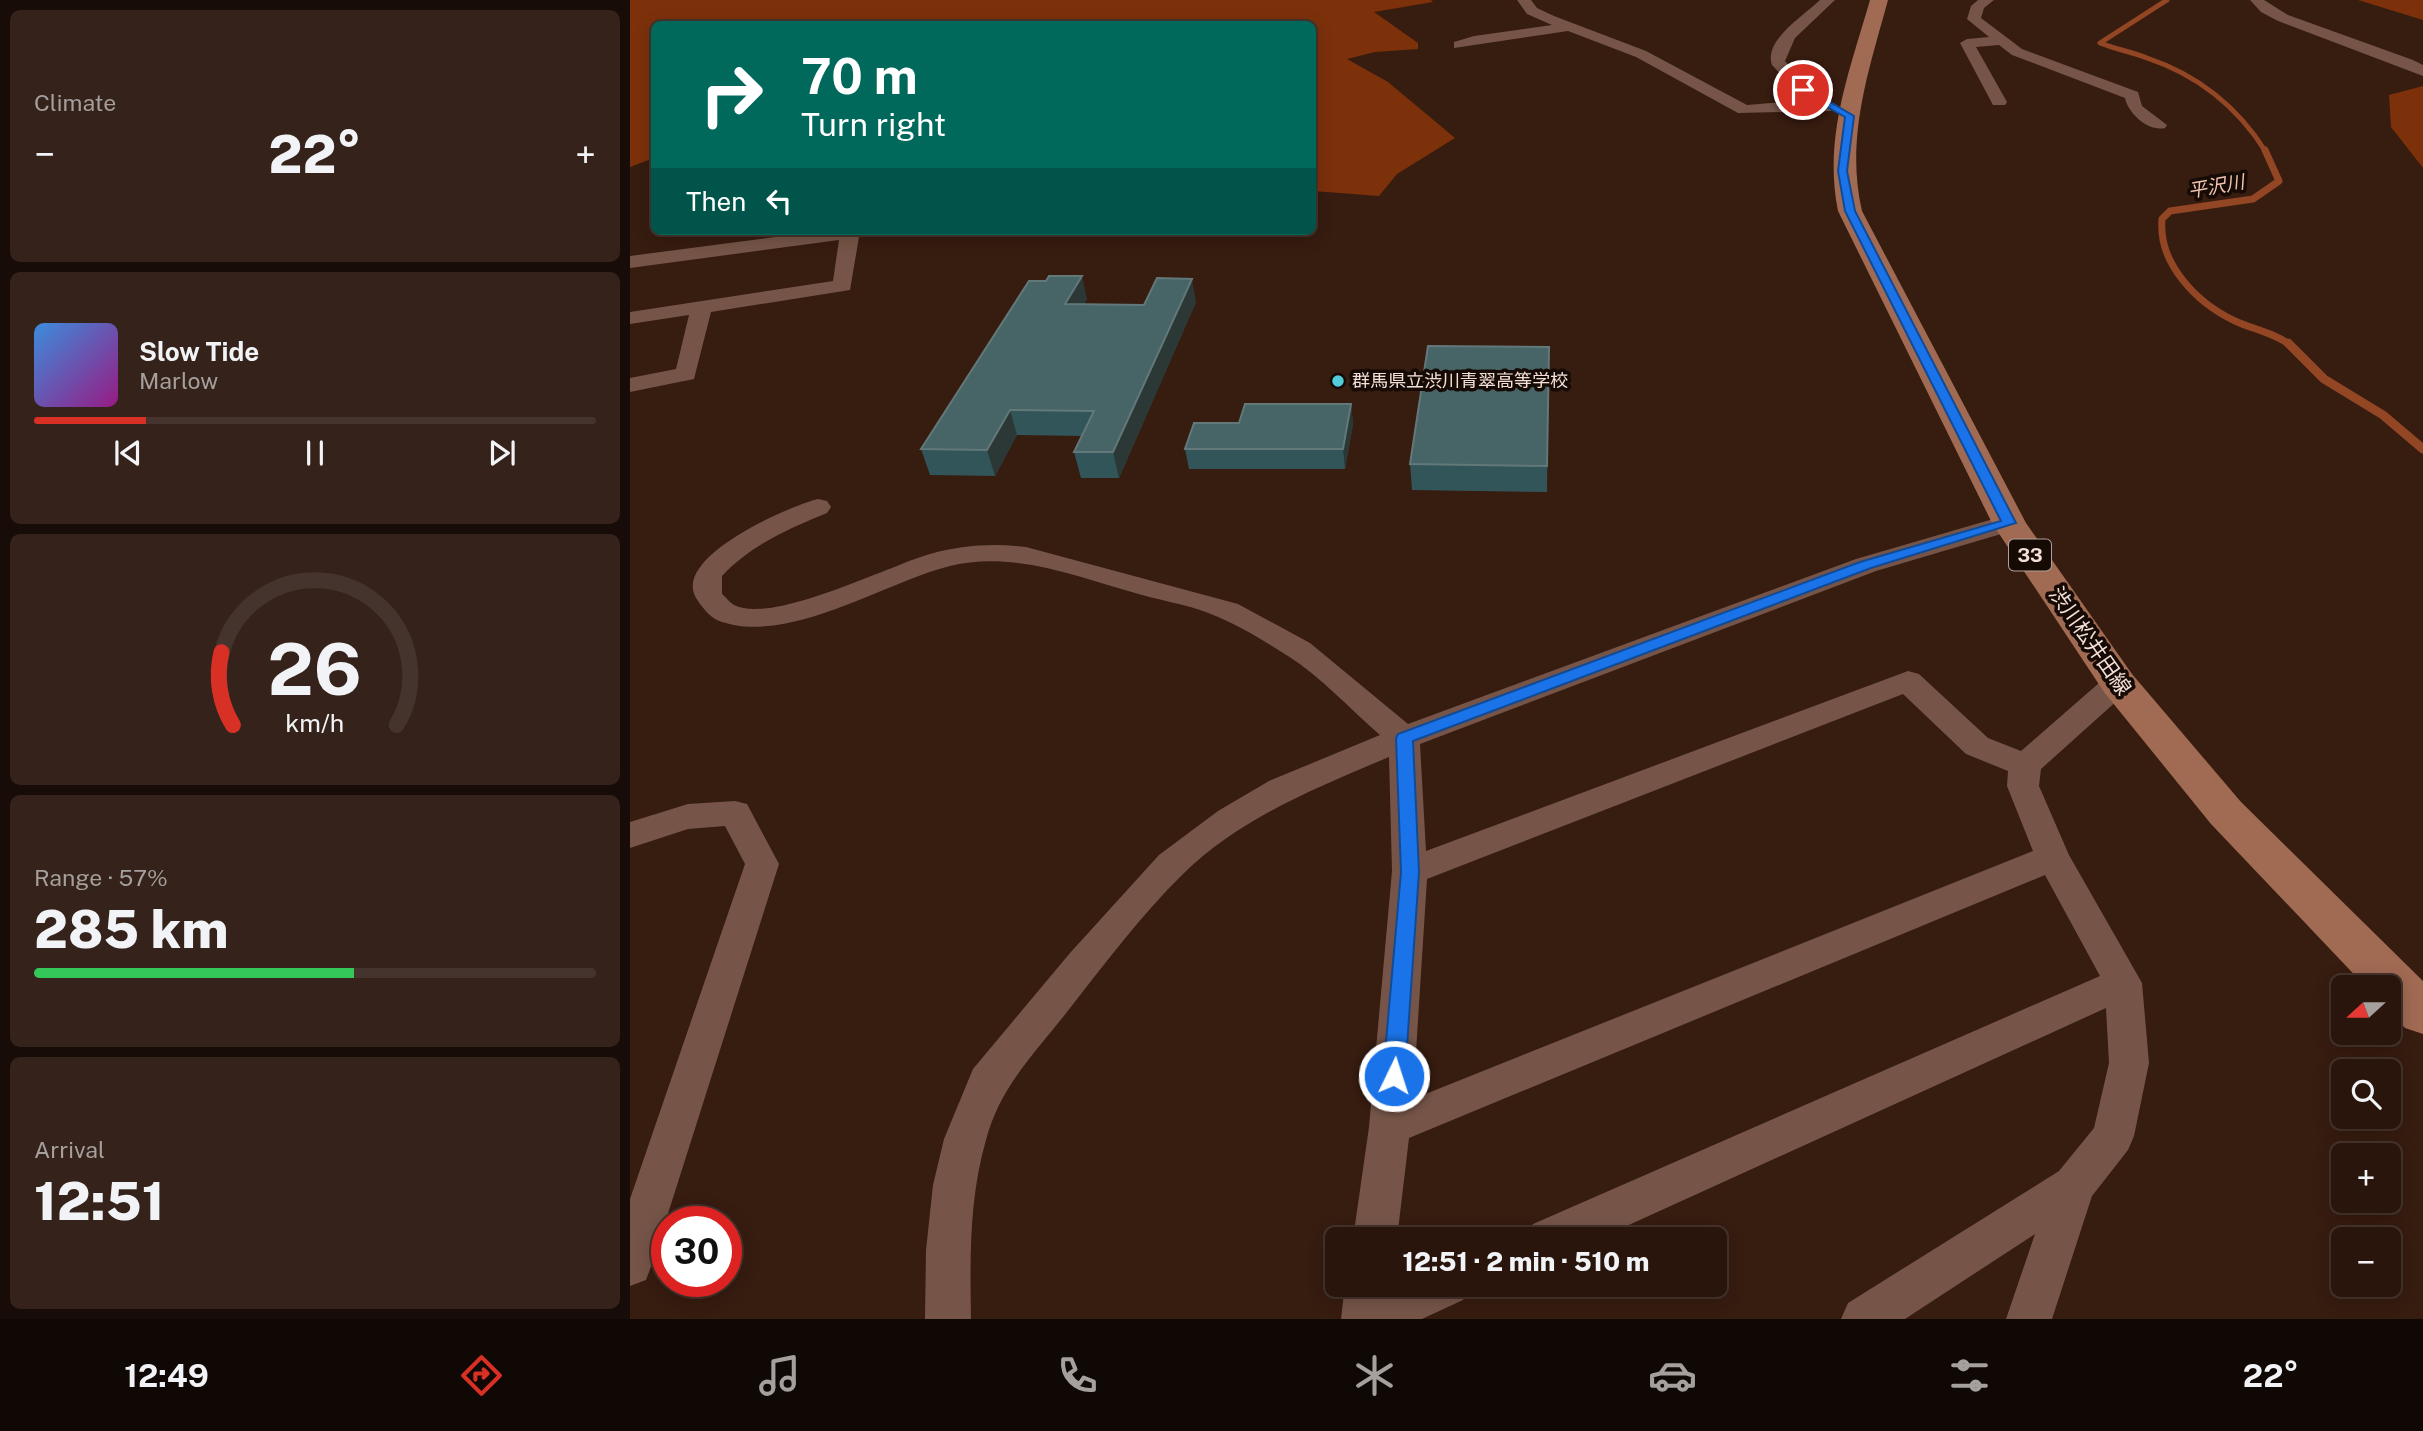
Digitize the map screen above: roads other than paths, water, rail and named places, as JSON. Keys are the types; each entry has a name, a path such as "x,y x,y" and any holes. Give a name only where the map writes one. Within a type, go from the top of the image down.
{"main road":[{"name":"渋川松井田線","path":"1879,0 1838,110 1842,171 1850,211 2009,523 2118,683 2226,813 2423,1013"}],"street":[{"path":"1524,0 1532,11 1641,54 1744,110 1838,110"},
{"path":"1828,0 1788,37 1778,51 1777,62 1789,78 1838,110"},
{"path":"1987,0 1978,6 1973,19 2001,41 2032,59 2132,95 2135,108 2159,125"},
{"path":"2257,0 2259,6 2278,18 2385,54 2423,71"},
{"path":"1458,45 1474,40 1568,27"},
{"path":"1999,102 1967,43 2001,41"},
{"path":"630,262 717,241 806,235"},
{"path":"630,318 844,286 850,235"},
{"path":"630,385 686,374 701,308"},
{"path":"818,508 752,536 727,553 708,575 709,597 722,610 746,617 781,616 823,605 940,560 999,551 1026,555 1228,610 1300,650 1404,738 1410,872 1390,1127 1377,1227"},
{"path":"948,1319 947,1250 954,1185 965,1139 988,1082 1083,964 1171,864 1230,820 1281,789 1404,738 1866,565 2009,523"},
{"path":"1410,872 1908,681 1977,746 2025,765"},
{"path":"1864,1319 2074,1185 2113,1136 2129,1063 2123,983 2053,857 2023,786 2025,765 2118,683"},
{"path":"630,835 688,817 735,813 762,864 630,1264"},
{"path":"1390,1127 2053,857"},
{"path":"1576,1227 2123,983"},
{"path":"2029,1319 2074,1185"},
{"path":"1364,1319 1367,1297"},
{"path":"1370,1319 1418,1297"}],"waterway":[{"name":"平沢川","path":"2167,0 2100,43 2166,65 2199,83 2242,120 2266,152"},
{"name":"平沢川","path":"2266,152 2279,181 2253,199 2170,211 2162,219 2162,236 2173,266 2194,293 2235,321 2290,345"},
{"name":"平沢川","path":"2290,345 2324,379 2383,415 2423,449"}],"place":[{"name":"群馬県立渋川青翠高等学校","path":"1338,381"}]}
